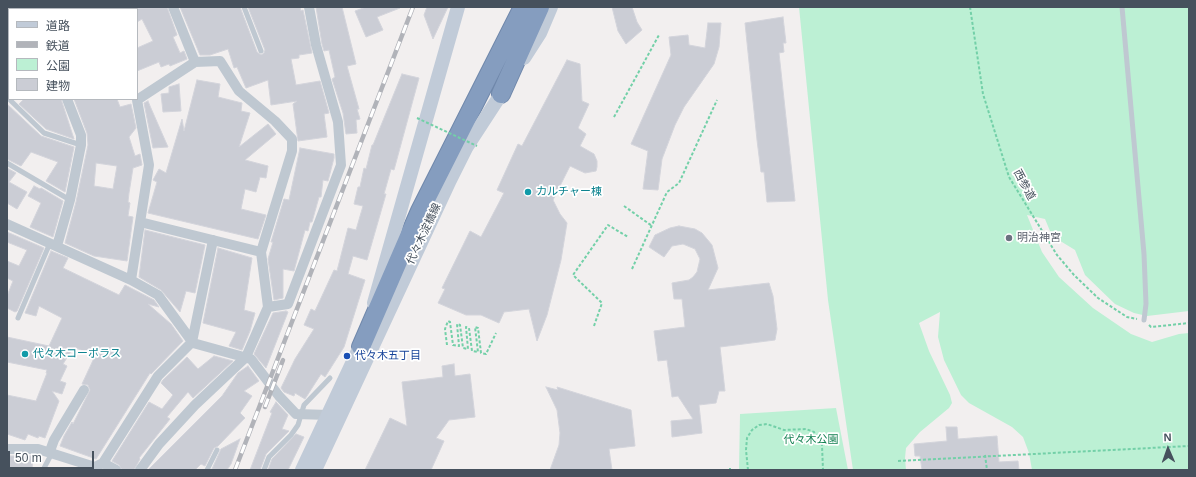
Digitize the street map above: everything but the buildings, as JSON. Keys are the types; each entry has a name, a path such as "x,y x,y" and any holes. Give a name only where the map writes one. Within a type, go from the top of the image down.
{"highway":[{"path":"360,347 420,211 523,7"},
{"path":"501,94 540,7"}],"street":[{"path":"173,7 195,62"},
{"path":"268,307 288,304 341,165 335,111 316,45 309,7"},
{"path":"302,470 360,347 458,7"},
{"name":"代々木淀橋線","path":"315,470 466,148 540,33 551,7"},
{"path":"138,99 195,62 220,61 239,91 275,121 292,139 292,151 261,252 268,307 246,357 195,405 159,444 140,470"},
{"path":"53,244 70,200 81,145 81,135 67,100"},
{"path":"131,280 149,165 137,100"},
{"path":"140,222 261,252"},
{"path":"7,224 131,280 158,295 192,342 251,359 279,396 296,414 329,415"},
{"path":"7,449 38,449 95,467 103,463 158,376 192,342 213,240"},
{"path":"51,452 54,440 84,390"},
{"path":"103,463 116,470"}],"lane":[{"path":"244,7 261,51"},
{"path":"1122,7 1144,254 1146,304 1144,320"},
{"path":"10,100 44,133 81,145"},
{"path":"7,163 70,200"},
{"path":"18,318 53,244"},
{"path":"264,470 269,458 291,435 298,425 304,405 310,397 330,378"},
{"path":"207,470 217,450"},
{"path":"43,470 51,452"}],"path":[{"name":"西参道","path":"970,7 982,94 1009,177 1049,244 1074,275 1098,298 1128,317 1144,320 1151,327 1189,323"},
{"path":"614,117 659,35"},
{"path":"632,269 667,192 679,183 717,100"},
{"path":"417,118 477,146"},
{"path":"624,206 652,226"},
{"path":"594,326 602,303 573,275 608,225 628,237"},
{"path":"447,345 445,329 448,321 450,322 453,345 459,346 456,324 460,325 463,348 468,349 466,327 469,328 472,351 478,352 475,327 478,328 481,353 486,354 496,333"},
{"path":"748,470 746,450 748,438 752,430 758,425 767,424 784,430 806,429 814,432 822,445 823,470"},
{"path":"898,461 985,455 1189,446"},
{"path":"985,455 987,470"}],"green space":[{"name":"明治神宮","path":"799,7 1189,7 1189,311 1147,316 1134,313 1115,304 1085,275 1075,250 1057,239 1050,231 1045,219 1027,215 1042,252 1059,277 1093,308 1131,334 1152,342 1179,334 1189,333 1189,470 1032,470 1029,453 1023,437 1012,427 969,403 961,395 944,360 938,337 940,312 919,323 929,351 950,395 952,403 949,408 920,432 906,448 906,470 853,470 828,300"},
{"name":"代々木公園","path":"836,408 848,470 739,470 740,414"}],"railway":[{"path":"235,470 413,7"},
{"path":"265,407 283,360"}],"place":[{"name":"カルチャー棟","path":"528,192"},
{"name":"明治神宮","path":"1009,238"},
{"name":"代々木コーポラス","path":"25,354"},
{"name":"代々木五丁目","path":"347,356"}]}
